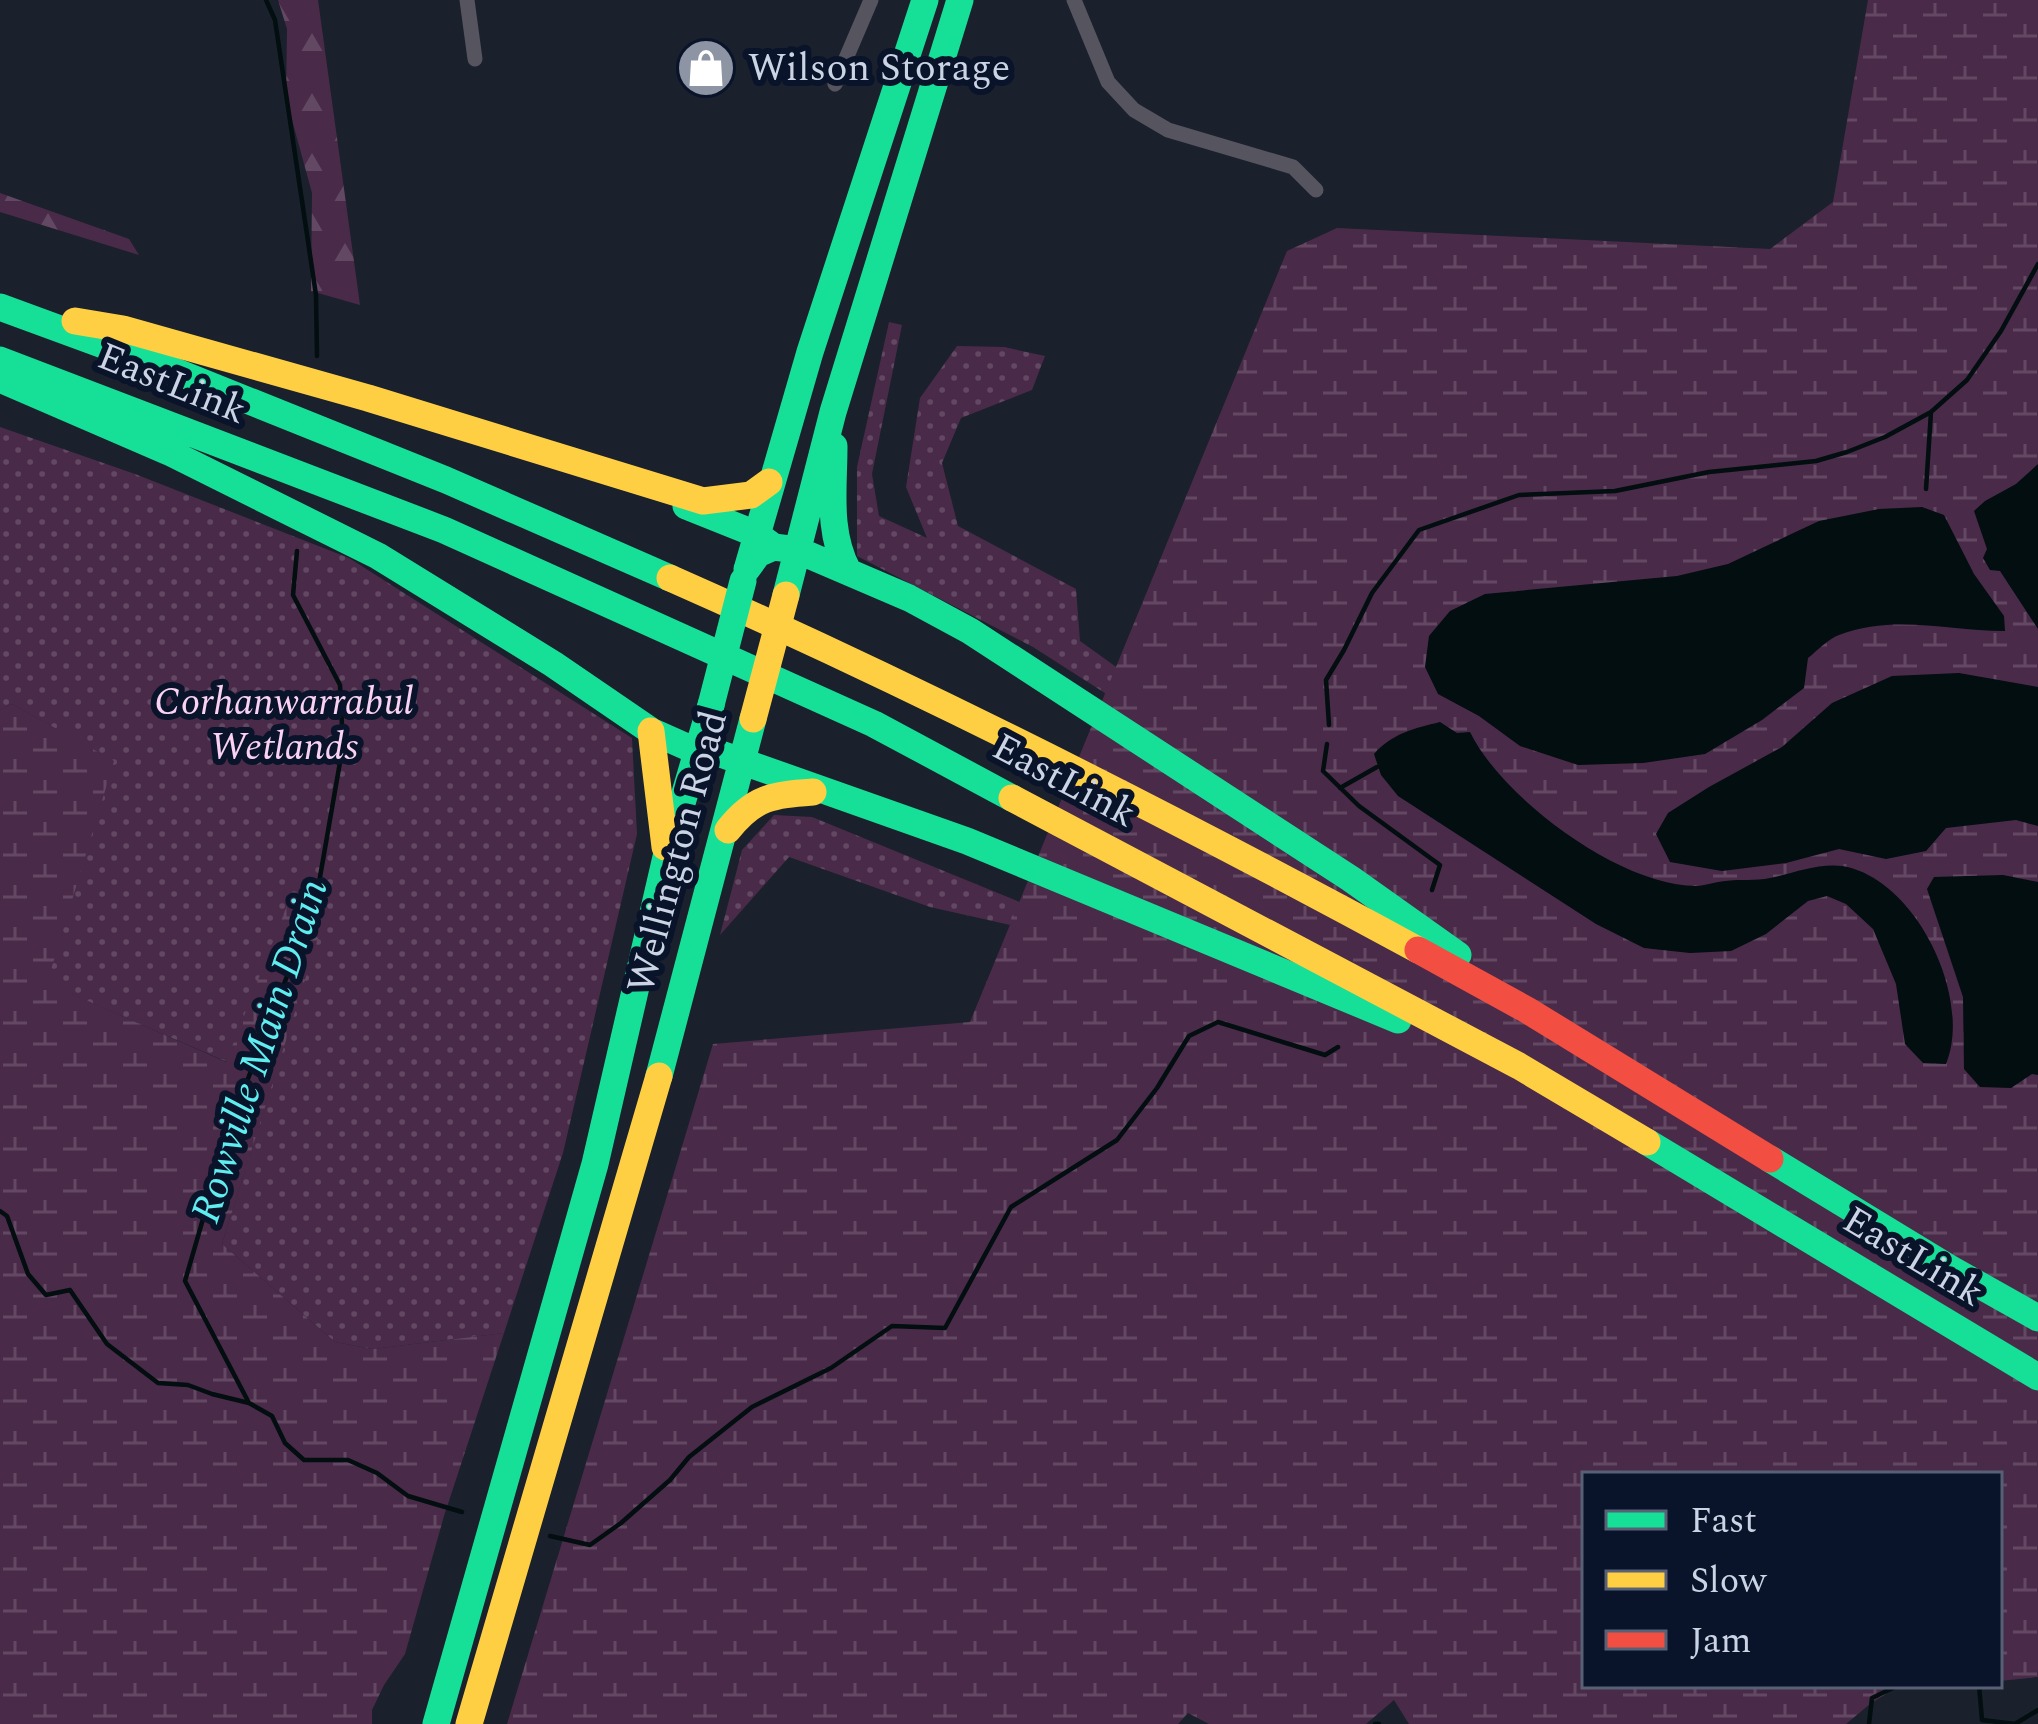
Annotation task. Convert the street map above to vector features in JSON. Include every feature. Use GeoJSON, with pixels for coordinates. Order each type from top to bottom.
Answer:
{"type":"FeatureCollection","features":[{"type":"Feature","properties":{"kind":"highway"},"geometry":{"type":"LineString","coordinates":[[776,544],[769,482],[925,0]]}},
{"type":"Feature","properties":{"kind":"highway"},"geometry":{"type":"LineString","coordinates":[[776,544],[833,412],[960,0]]}},
{"type":"Feature","properties":{"kind":"highway"},"geometry":{"type":"LineString","coordinates":[[6,309],[123,328],[703,501],[751,495],[769,482]]}},
{"type":"Feature","properties":{"kind":"highway","name":"EastLink"},"geometry":{"type":"LineString","coordinates":[[6,309],[446,480],[762,620],[1154,811],[1527,1010],[2038,1318]]}},
{"type":"Feature","properties":{"kind":"highway","name":"EastLink"},"geometry":{"type":"LineString","coordinates":[[0,360],[444,530],[874,724],[1520,1066],[2038,1377]]}},
{"type":"Feature","properties":{"kind":"highway"},"geometry":{"type":"LineString","coordinates":[[0,379],[169,452],[378,556],[651,730],[732,744],[829,790],[967,841],[1520,1066]]}},
{"type":"Feature","properties":{"kind":"highway"},"geometry":{"type":"LineString","coordinates":[[833,412],[835,540],[848,572]]}},
{"type":"Feature","properties":{"kind":"highway"},"geometry":{"type":"LineString","coordinates":[[662,491],[690,508],[909,598],[970,631],[1351,879],[1527,1010]]}},
{"type":"Feature","properties":{"kind":"highway","name":"Wellington Road"},"geometry":{"type":"LineString","coordinates":[[436,1724],[611,1101],[666,857],[732,744],[787,590],[776,544],[758,554],[745,575],[709,713],[708,738],[732,744]]}},
{"type":"Feature","properties":{"kind":"highway"},"geometry":{"type":"LineString","coordinates":[[651,730],[666,857]]}},
{"type":"Feature","properties":{"kind":"highway","name":"Wellington Road"},"geometry":{"type":"LineString","coordinates":[[469,1724],[653,1096],[722,838],[732,744]]}},
{"type":"Feature","properties":{"kind":"highway"},"geometry":{"type":"LineString","coordinates":[[722,838],[744,808],[758,799],[829,790]]}},
{"type":"Feature","properties":{"kind":"highway"},"geometry":{"type":"LineString","coordinates":[[548,1336],[580,1345]]}},
{"type":"Feature","properties":{"kind":"street"},"geometry":{"type":"LineString","coordinates":[[467,0],[475,58]]}},
{"type":"Feature","properties":{"kind":"street"},"geometry":{"type":"LineString","coordinates":[[835,84],[871,0]]}},
{"type":"Feature","properties":{"kind":"street"},"geometry":{"type":"LineString","coordinates":[[1074,0],[1108,82],[1134,110],[1168,130],[1293,167],[1316,190]]}},
{"type":"Feature","properties":{"kind":"green space"},"geometry":{"type":"Polygon","coordinates":[[[278,0],[318,0],[360,305],[311,291],[312,193],[286,98],[287,29],[278,0]]]}},
{"type":"Feature","properties":{"kind":"green space"},"geometry":{"type":"Polygon","coordinates":[[[1868,0],[2038,0],[2038,1677],[2002,1681],[2002,1472],[1582,1472],[1582,1688],[1895,1688],[1846,1724],[1409,1724],[1394,1700],[1366,1724],[1209,1724],[1188,1713],[1178,1724],[507,1724],[713,1044],[970,1022],[1287,251],[1337,228],[1770,249],[1833,202],[1868,0]]]}},
{"type":"Feature","properties":{"kind":"green space"},"geometry":{"type":"Polygon","coordinates":[[[0,193],[129,239],[139,255],[0,212],[0,193]]]}},
{"type":"Feature","properties":{"kind":"green space"},"geometry":{"type":"Polygon","coordinates":[[[889,322],[902,325],[872,474],[879,516],[927,538],[906,487],[920,398],[957,346],[1004,347],[1045,356],[1032,390],[961,418],[942,463],[958,526],[1076,589],[1080,641],[1296,796],[1283,807],[1033,647],[857,556],[857,467],[889,322]]]}},
{"type":"Feature","properties":{"kind":"green space","name":"Corhanwarrabul Wetlands"},"geometry":{"type":"Polygon","coordinates":[[[0,427],[349,558],[632,738],[637,834],[563,1153],[504,1333],[373,1349],[335,1342],[222,1244],[325,913],[290,899],[227,1062],[46,983],[113,761],[12,704],[0,710],[0,427]]]}},
{"type":"Feature","properties":{"kind":"green space"},"geometry":{"type":"Polygon","coordinates":[[[12,704],[114,761],[47,983],[226,1062],[290,898],[326,913],[222,1244],[335,1342],[373,1349],[504,1333],[405,1654],[372,1710],[372,1724],[0,1724],[0,710],[12,704]]]}},
{"type":"Feature","properties":{"kind":"green space"},"geometry":{"type":"Polygon","coordinates":[[[774,815],[812,817],[1054,916],[1059,936],[930,907],[789,857],[720,935],[742,850],[774,815]]]}},
{"type":"Feature","properties":{"kind":"shaded area"},"geometry":{"type":"Polygon","coordinates":[[[2038,464],[2038,629],[2000,571],[1990,570],[1983,558],[1987,549],[1974,511],[2038,464]]]}},
{"type":"Feature","properties":{"kind":"shaded area"},"geometry":{"type":"Polygon","coordinates":[[[1922,507],[1944,515],[1974,574],[2004,616],[2005,631],[1900,625],[1839,635],[1808,658],[1804,688],[1705,754],[1643,763],[1578,765],[1520,746],[1438,694],[1425,667],[1429,636],[1450,611],[1485,594],[1677,576],[1728,564],[1819,521],[1879,509],[1922,507]]]}},
{"type":"Feature","properties":{"kind":"shaded area"},"geometry":{"type":"Polygon","coordinates":[[[1959,673],[2038,687],[2038,826],[2016,820],[1946,828],[1926,851],[1886,859],[1839,849],[1786,863],[1722,871],[1670,862],[1656,834],[1668,813],[1782,747],[1832,703],[1892,676],[1959,673]]]}},
{"type":"Feature","properties":{"kind":"shaded area"},"geometry":{"type":"Polygon","coordinates":[[[1440,722],[1457,733],[1470,732],[1508,784],[1567,834],[1634,872],[1698,886],[1824,866],[1869,875],[1915,917],[1932,945],[1952,1007],[1946,1064],[1923,1063],[1905,1044],[1896,984],[1873,929],[1846,904],[1827,896],[1808,901],[1766,934],[1731,951],[1644,948],[1596,924],[1398,796],[1381,775],[1374,754],[1396,737],[1440,722]]]}},
{"type":"Feature","properties":{"kind":"shaded area"},"geometry":{"type":"Polygon","coordinates":[[[2003,875],[2038,882],[2038,1075],[2011,1088],[1980,1087],[1964,1069],[1963,997],[1927,889],[1934,877],[2003,875]]]}},
{"type":"Feature","properties":{"kind":"waterway"},"geometry":{"type":"LineString","coordinates":[[266,0],[275,20],[316,295],[317,356]]}},
{"type":"Feature","properties":{"kind":"waterway"},"geometry":{"type":"LineString","coordinates":[[1329,725],[1326,680],[1372,593],[1419,530],[1519,495],[1615,491],[1709,472],[1816,461],[1885,437],[1931,412],[1967,380],[2038,264]]}},
{"type":"Feature","properties":{"kind":"waterway"},"geometry":{"type":"LineString","coordinates":[[1926,489],[1931,412]]}},
{"type":"Feature","properties":{"kind":"waterway","name":"Rowville Main Drain"},"geometry":{"type":"LineString","coordinates":[[249,1403],[185,1281],[230,1126],[316,900],[343,745],[340,685],[293,595],[297,551]]}},
{"type":"Feature","properties":{"kind":"waterway"},"geometry":{"type":"LineString","coordinates":[[1327,744],[1323,771],[1359,806],[1440,865],[1432,890]]}},
{"type":"Feature","properties":{"kind":"waterway"},"geometry":{"type":"LineString","coordinates":[[1340,788],[1377,767]]}},
{"type":"Feature","properties":{"kind":"waterway"},"geometry":{"type":"LineString","coordinates":[[550,1536],[590,1545],[752,1407],[831,1368],[892,1326],[945,1328],[1011,1207],[1117,1140],[1189,1036],[1218,1022],[1325,1055],[1338,1047]]}},
{"type":"Feature","properties":{"kind":"waterway"},"geometry":{"type":"LineString","coordinates":[[0,1211],[7,1216],[28,1274],[46,1295],[70,1290],[107,1344],[158,1383],[188,1385],[249,1403],[272,1416],[285,1443],[304,1460],[348,1460],[377,1473],[408,1496],[462,1512]]}},
{"type":"Feature","properties":{"kind":"waterway"},"geometry":{"type":"LineString","coordinates":[[1869,1724],[1872,1698],[1893,1688]]}},
{"type":"Feature","properties":{"kind":"waterway"},"geometry":{"type":"LineString","coordinates":[[1979,1688],[1982,1720],[2015,1724],[2038,1710]]}},
{"type":"Feature","properties":{"kind":"traffic: fast"},"geometry":{"type":"LineString","coordinates":[[748,566],[810,352],[925,0]]}},
{"type":"Feature","properties":{"kind":"traffic: fast"},"geometry":{"type":"LineString","coordinates":[[786,595],[833,412],[960,0]]}},
{"type":"Feature","properties":{"kind":"traffic: fast"},"geometry":{"type":"LineString","coordinates":[[0,307],[446,480],[670,578]]}},
{"type":"Feature","properties":{"kind":"traffic: fast"},"geometry":{"type":"LineString","coordinates":[[0,360],[444,530],[874,724],[1012,798]]}},
{"type":"Feature","properties":{"kind":"traffic: fast"},"geometry":{"type":"LineString","coordinates":[[0,379],[169,452],[378,556],[651,731],[696,751],[718,753],[967,841],[1398,1020]]}},
{"type":"Feature","properties":{"kind":"traffic: fast"},"geometry":{"type":"LineString","coordinates":[[834,446],[834,525],[848,571]]}},
{"type":"Feature","properties":{"kind":"traffic: fast"},"geometry":{"type":"LineString","coordinates":[[686,506],[756,534],[771,545]]}},
{"type":"Feature","properties":{"kind":"traffic: fast"},"geometry":{"type":"LineString","coordinates":[[747,569],[758,554],[774,547],[797,550],[909,598],[970,631],[1351,879],[1458,955]]}},
{"type":"Feature","properties":{"kind":"traffic: fast"},"geometry":{"type":"LineString","coordinates":[[711,705],[743,581]]}},
{"type":"Feature","properties":{"kind":"traffic: fast"},"geometry":{"type":"LineString","coordinates":[[436,1724],[595,1164],[666,857],[711,705]]}},
{"type":"Feature","properties":{"kind":"traffic: fast"},"geometry":{"type":"LineString","coordinates":[[659,1076],[753,719]]}},
{"type":"Feature","properties":{"kind":"traffic: fast"},"geometry":{"type":"LineString","coordinates":[[1647,1142],[2038,1377]]}},
{"type":"Feature","properties":{"kind":"traffic: fast"},"geometry":{"type":"LineString","coordinates":[[1770,1159],[2038,1318]]}},
{"type":"Feature","properties":{"kind":"traffic: slow"},"geometry":{"type":"LineString","coordinates":[[75,321],[123,329],[368,398],[703,501],[751,495],[769,482]]}},
{"type":"Feature","properties":{"kind":"traffic: slow"},"geometry":{"type":"LineString","coordinates":[[670,578],[1047,756],[1418,950]]}},
{"type":"Feature","properties":{"kind":"traffic: slow"},"geometry":{"type":"LineString","coordinates":[[753,719],[786,595]]}},
{"type":"Feature","properties":{"kind":"traffic: slow"},"geometry":{"type":"LineString","coordinates":[[651,731],[665,847]]}},
{"type":"Feature","properties":{"kind":"traffic: slow"},"geometry":{"type":"LineString","coordinates":[[728,830],[765,800],[813,792]]}},
{"type":"Feature","properties":{"kind":"traffic: slow"},"geometry":{"type":"LineString","coordinates":[[1012,798],[1519,1066],[1647,1142]]}},
{"type":"Feature","properties":{"kind":"traffic: slow"},"geometry":{"type":"LineString","coordinates":[[469,1724],[659,1076]]}},
{"type":"Feature","properties":{"kind":"traffic: jam"},"geometry":{"type":"LineString","coordinates":[[1418,950],[1527,1010],[1770,1159]]}},
{"type":"Feature","properties":{"kind":"place","name":"Wilson Storage"},"geometry":{"type":"Point","coordinates":[706,68]}}]}
